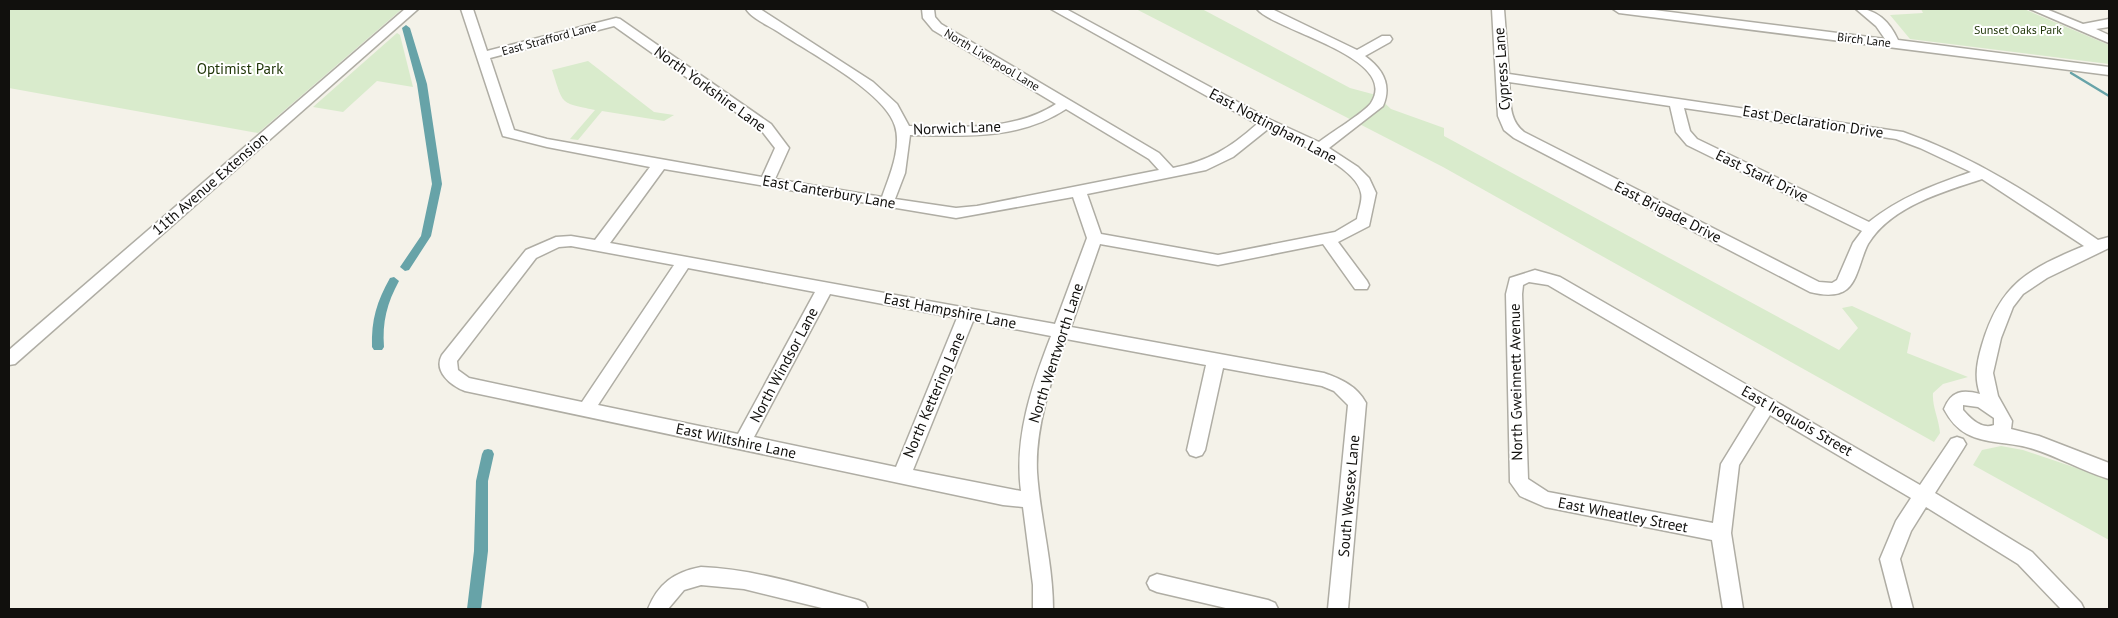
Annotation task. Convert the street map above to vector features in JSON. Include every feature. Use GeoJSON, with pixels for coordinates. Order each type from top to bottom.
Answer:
{"type":"FeatureCollection","features":[{"type":"Feature","properties":{"kind":"street","name":"11th Avenue Extension"},"geometry":{"type":"LineString","coordinates":[[9,359],[412,9]]}},
{"type":"Feature","properties":{"kind":"street","name":"East Canterbury Lane"},"geometry":{"type":"LineString","coordinates":[[467,9],[508,132],[546,143],[660,164],[956,213],[1172,174],[1219,160],[1246,142],[1266,122]]}},
{"type":"Feature","properties":{"kind":"street"},"geometry":{"type":"LineString","coordinates":[[616,22],[623,9]]}},
{"type":"Feature","properties":{"kind":"street"},"geometry":{"type":"LineString","coordinates":[[752,9],[828,57],[884,98],[892,107],[903,130],[904,140],[902,155],[887,202]]}},
{"type":"Feature","properties":{"kind":"street","name":"North Liverpool Lane"},"geometry":{"type":"LineString","coordinates":[[928,9],[929,18],[937,27],[1154,156],[1172,174]]}},
{"type":"Feature","properties":{"kind":"street","name":"East Nottingham Lane"},"geometry":{"type":"LineString","coordinates":[[1057,9],[1266,122],[1320,148],[1362,178],[1369,193],[1364,222],[1339,236],[1218,260],[1096,238]]}},
{"type":"Feature","properties":{"kind":"street"},"geometry":{"type":"LineString","coordinates":[[1263,9],[1357,55],[1378,75],[1381,85],[1381,97],[1376,106],[1320,148]]}},
{"type":"Feature","properties":{"kind":"street","name":"Cypress Lane"},"geometry":{"type":"LineString","coordinates":[[1498,9],[1505,116],[1509,127]]}},
{"type":"Feature","properties":{"kind":"street","name":"Birch Lane"},"geometry":{"type":"LineString","coordinates":[[1619,9],[2109,71]]}},
{"type":"Feature","properties":{"kind":"street"},"geometry":{"type":"LineString","coordinates":[[1862,9],[1880,22],[1890,34],[1893,44]]}},
{"type":"Feature","properties":{"kind":"street"},"geometry":{"type":"LineString","coordinates":[[2036,9],[2109,39]]}},
{"type":"Feature","properties":{"kind":"street","name":"East Strafford Lane"},"geometry":{"type":"LineString","coordinates":[[483,56],[616,22]]}},
{"type":"Feature","properties":{"kind":"street","name":"North Yorkshire Lane"},"geometry":{"type":"LineString","coordinates":[[616,22],[766,127],[782,148],[767,181]]}},
{"type":"Feature","properties":{"kind":"street"},"geometry":{"type":"LineString","coordinates":[[2082,28],[2109,23]]}},
{"type":"Feature","properties":{"kind":"street"},"geometry":{"type":"LineString","coordinates":[[1357,55],[1386,39]]}},
{"type":"Feature","properties":{"kind":"street","name":"East Declaration Drive"},"geometry":{"type":"LineString","coordinates":[[1502,77],[1898,136],[1940,150],[1984,173],[2103,245]]}},
{"type":"Feature","properties":{"kind":"street","name":"East Stark Drive"},"geometry":{"type":"LineString","coordinates":[[1676,102],[1682,132],[1692,142],[1872,229]]}},
{"type":"Feature","properties":{"kind":"street","name":"Norwich Lane"},"geometry":{"type":"LineString","coordinates":[[903,130],[954,132],[1010,126],[1041,118],[1065,104]]}},
{"type":"Feature","properties":{"kind":"street","name":"East Brigade Drive"},"geometry":{"type":"LineString","coordinates":[[1509,127],[1526,139],[1809,286],[1830,290],[1843,284],[1851,262],[1872,229]]}},
{"type":"Feature","properties":{"kind":"street"},"geometry":{"type":"LineString","coordinates":[[599,246],[660,164]]}},
{"type":"Feature","properties":{"kind":"street"},"geometry":{"type":"LineString","coordinates":[[1872,229],[1904,204],[1984,173]]}},
{"type":"Feature","properties":{"kind":"street"},"geometry":{"type":"LineString","coordinates":[[1079,192],[1096,238]]}},
{"type":"Feature","properties":{"kind":"street","name":"North Wentworth Lane"},"geometry":{"type":"LineString","coordinates":[[1043,609],[1043,585],[1028,472],[1030,432],[1036,404],[1060,332],[1096,238]]}},
{"type":"Feature","properties":{"kind":"street"},"geometry":{"type":"LineString","coordinates":[[1327,238],[1361,286]]}},
{"type":"Feature","properties":{"kind":"street","name":"East Hampshire Lane"},"geometry":{"type":"LineString","coordinates":[[448,369],[448,360],[531,254],[556,242],[570,241],[1324,380],[1343,388]]}},
{"type":"Feature","properties":{"kind":"street"},"geometry":{"type":"LineString","coordinates":[[1994,423],[1985,379],[1998,320],[2010,297],[2028,282],[2103,245]]}},
{"type":"Feature","properties":{"kind":"street"},"geometry":{"type":"LineString","coordinates":[[586,409],[685,262]]}},
{"type":"Feature","properties":{"kind":"street","name":"East Iroquois Street"},"geometry":{"type":"LineString","coordinates":[[1527,275],[1540,276],[1554,281],[1924,496],[2025,558],[2056,587],[2074,609]]}},
{"type":"Feature","properties":{"kind":"street","name":"North Gweinnett Avenue"},"geometry":{"type":"LineString","coordinates":[[1527,275],[1516,282],[1514,294],[1519,482],[1527,490]]}},
{"type":"Feature","properties":{"kind":"street","name":"North Windsor Lane"},"geometry":{"type":"LineString","coordinates":[[742,443],[825,288]]}},
{"type":"Feature","properties":{"kind":"street","name":"North Kettering Lane"},"geometry":{"type":"LineString","coordinates":[[901,476],[967,315]]}},
{"type":"Feature","properties":{"kind":"street"},"geometry":{"type":"LineString","coordinates":[[1196,450],[1216,360]]}},
{"type":"Feature","properties":{"kind":"street","name":"East Wiltshire Lane"},"geometry":{"type":"LineString","coordinates":[[448,369],[454,378],[465,384],[1003,498],[1032,500]]}},
{"type":"Feature","properties":{"kind":"street"},"geometry":{"type":"LineString","coordinates":[[1957,444],[1958,406],[1985,379]]}},
{"type":"Feature","properties":{"kind":"street","name":"South Wessex Lane"},"geometry":{"type":"LineString","coordinates":[[1338,609],[1357,403],[1343,388]]}},
{"type":"Feature","properties":{"kind":"street"},"geometry":{"type":"LineString","coordinates":[[1958,406],[1982,401],[1994,423]]}},
{"type":"Feature","properties":{"kind":"street"},"geometry":{"type":"LineString","coordinates":[[1733,609],[1721,534],[1730,464],[1767,404]]}},
{"type":"Feature","properties":{"kind":"street"},"geometry":{"type":"LineString","coordinates":[[1958,406],[1966,425],[1994,423],[2033,441],[2109,471]]}},
{"type":"Feature","properties":{"kind":"street"},"geometry":{"type":"LineString","coordinates":[[1903,609],[1890,560],[1903,528],[1957,444],[1994,423]]}},
{"type":"Feature","properties":{"kind":"street","name":"East Wheatley Street"},"geometry":{"type":"LineString","coordinates":[[1527,490],[1545,500],[1721,534]]}},
{"type":"Feature","properties":{"kind":"street"},"geometry":{"type":"LineString","coordinates":[[658,609],[672,588],[686,579],[707,575],[740,580],[817,604],[858,609]]}},
{"type":"Feature","properties":{"kind":"street"},"geometry":{"type":"LineString","coordinates":[[1157,583],[1268,609]]}},
{"type":"Feature","properties":{"kind":"green space","name":"Optimist Park"},"geometry":{"type":"Polygon","coordinates":[[[9,9],[402,9],[258,133],[9,88],[9,9]]]}},
{"type":"Feature","properties":{"kind":"green space"},"geometry":{"type":"Polygon","coordinates":[[[1136,9],[1202,9],[1350,88],[1376,95],[1391,109],[1444,128],[1444,136],[1839,350],[1858,328],[1842,308],[1852,306],[1911,333],[1907,353],[1968,377],[1943,384],[1933,393],[1940,433],[1934,442],[1443,167],[1136,9]]]}},
{"type":"Feature","properties":{"kind":"green space","name":"Sunset Oaks Park"},"geometry":{"type":"Polygon","coordinates":[[[1921,9],[2024,9],[2109,45],[2109,64],[1910,39],[1890,15],[1923,13],[1921,9]]]}},
{"type":"Feature","properties":{"kind":"green space"},"geometry":{"type":"Polygon","coordinates":[[[397,33],[400,35],[413,87],[377,81],[343,112],[313,107],[397,33]]]}},
{"type":"Feature","properties":{"kind":"green space"},"geometry":{"type":"Polygon","coordinates":[[[588,61],[654,112],[674,115],[664,121],[602,111],[578,140],[570,139],[595,110],[564,100],[552,70],[588,61]]]}},
{"type":"Feature","properties":{"kind":"green space"},"geometry":{"type":"Polygon","coordinates":[[[2001,446],[2023,450],[2109,479],[2109,540],[1973,465],[1982,450],[2001,446]]]}},
{"type":"Feature","properties":{"kind":"waterway"},"geometry":{"type":"LineString","coordinates":[[405,267],[426,236],[437,184],[422,84],[406,28]]}},
{"type":"Feature","properties":{"kind":"waterway"},"geometry":{"type":"LineString","coordinates":[[2071,73],[2109,96]]}},
{"type":"Feature","properties":{"kind":"waterway"},"geometry":{"type":"LineString","coordinates":[[378,347],[378,320],[382,305],[394,281]]}},
{"type":"Feature","properties":{"kind":"waterway"},"geometry":{"type":"LineString","coordinates":[[474,609],[481,551],[482,481],[488,454]]}}]}
